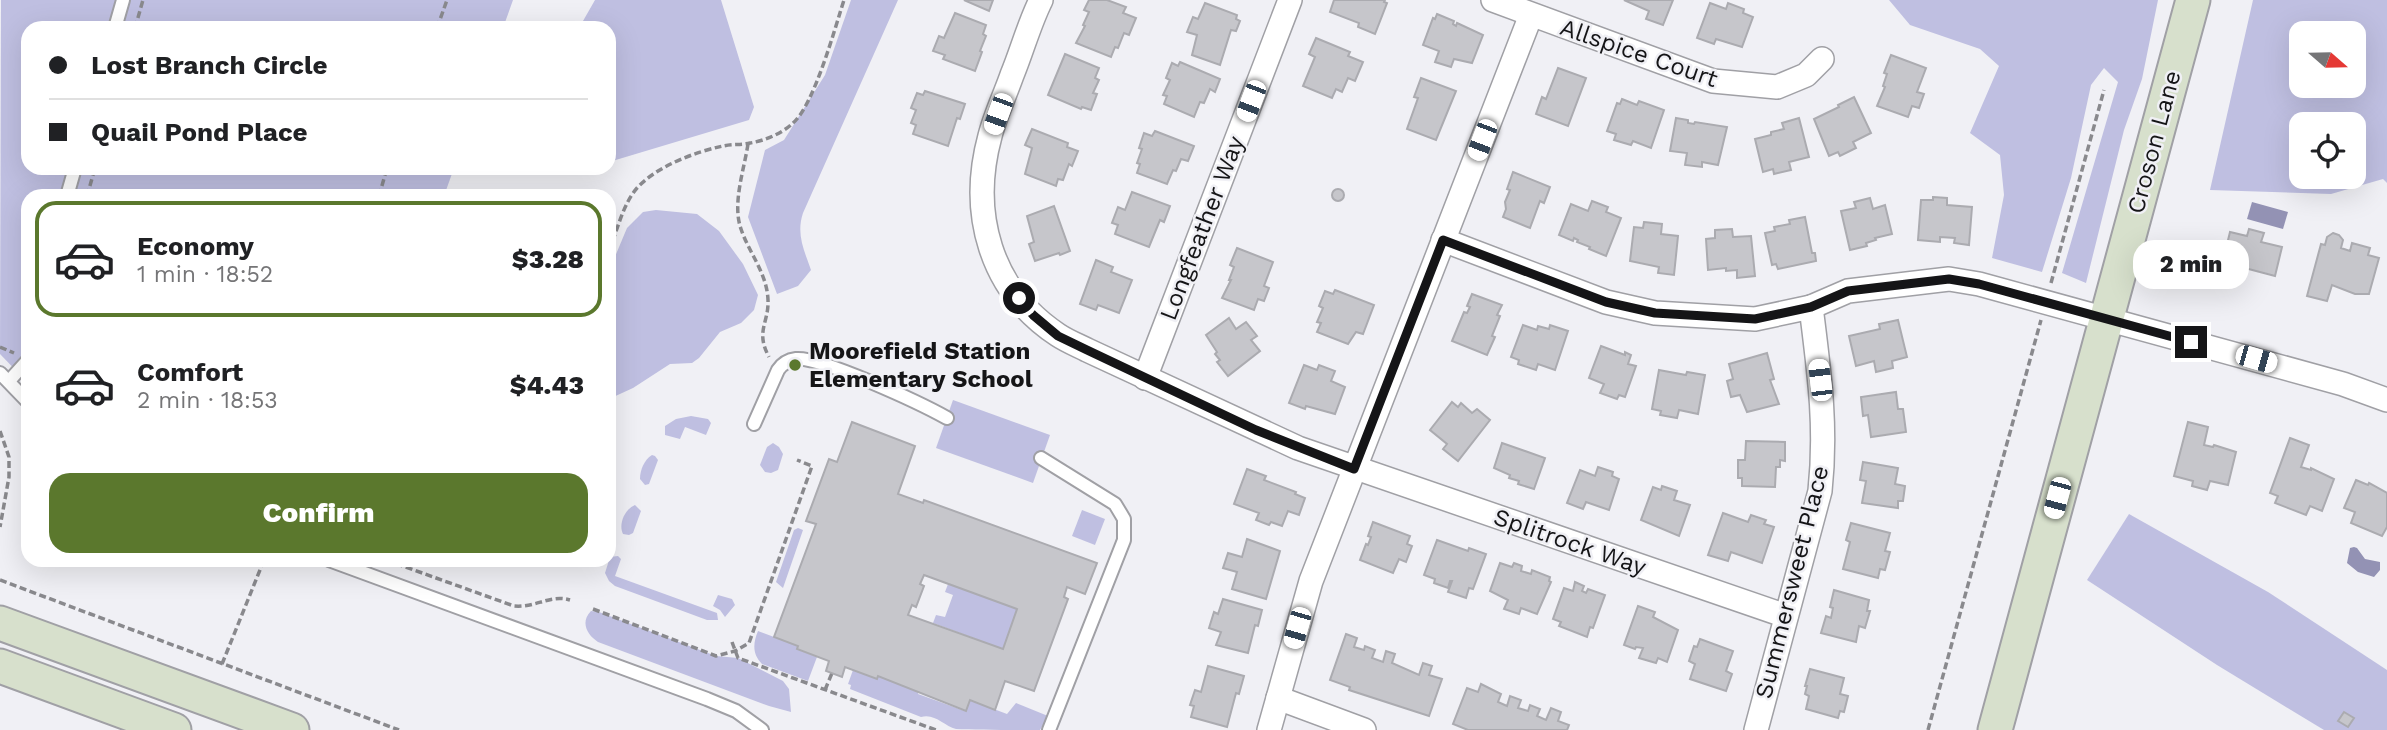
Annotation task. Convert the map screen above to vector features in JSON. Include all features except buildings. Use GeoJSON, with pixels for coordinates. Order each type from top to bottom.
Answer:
{"type":"FeatureCollection","features":[{"type":"Feature","properties":{"kind":"main road","name":"Croson Lane"},"geometry":{"type":"LineString","coordinates":[[1995,730],[2193,0]]}},
{"type":"Feature","properties":{"kind":"main road"},"geometry":{"type":"LineString","coordinates":[[0,623],[292,730]]}},
{"type":"Feature","properties":{"kind":"main road"},"geometry":{"type":"LineString","coordinates":[[0,666],[174,730]]}},
{"type":"Feature","properties":{"kind":"street","name":"Splitrock Way"},"geometry":{"type":"LineString","coordinates":[[1041,0],[990,136],[981,198],[985,232],[1004,281],[1033,315],[1058,336],[1298,448],[1786,616]]}},
{"type":"Feature","properties":{"kind":"street","name":"Longfeather Way"},"geometry":{"type":"LineString","coordinates":[[1144,378],[1290,0]]}},
{"type":"Feature","properties":{"kind":"street","name":"Allspice Court"},"geometry":{"type":"LineString","coordinates":[[1493,0],[1713,81],[1777,87],[1806,75],[1822,58]]}},
{"type":"Feature","properties":{"kind":"street"},"geometry":{"type":"LineString","coordinates":[[1269,730],[1311,581],[1531,15]]}},
{"type":"Feature","properties":{"kind":"street"},"geometry":{"type":"LineString","coordinates":[[1443,240],[1606,302],[1655,313],[1755,319],[1811,307],[1848,291],[1949,279],[1979,284],[2343,384],[2387,400]]}},
{"type":"Feature","properties":{"kind":"street","name":"Summersweet Place"},"geometry":{"type":"LineString","coordinates":[[1756,730],[1819,491],[1824,452],[1823,405],[1811,307]]}},
{"type":"Feature","properties":{"kind":"street"},"geometry":{"type":"LineString","coordinates":[[1278,698],[1364,730]]}},
{"type":"Feature","properties":{"kind":"lane"},"geometry":{"type":"LineString","coordinates":[[117,21],[123,0]]}},
{"type":"Feature","properties":{"kind":"lane"},"geometry":{"type":"LineString","coordinates":[[754,424],[778,370],[782,364],[793,359],[804,359],[890,391],[947,418]]}},
{"type":"Feature","properties":{"kind":"lane"},"geometry":{"type":"LineString","coordinates":[[21,365],[4,377],[21,394]]}},
{"type":"Feature","properties":{"kind":"lane"},"geometry":{"type":"LineString","coordinates":[[1041,458],[1115,504],[1124,519],[1124,540],[1049,730]]}},
{"type":"Feature","properties":{"kind":"lane"},"geometry":{"type":"LineString","coordinates":[[348,567],[707,699],[736,711],[762,730]]}},
{"type":"Feature","properties":{"kind":"path"},"geometry":{"type":"LineString","coordinates":[[137,21],[143,0]]}},
{"type":"Feature","properties":{"kind":"path"},"geometry":{"type":"LineString","coordinates":[[440,21],[447,0]]}},
{"type":"Feature","properties":{"kind":"path"},"geometry":{"type":"LineString","coordinates":[[616,232],[627,203],[638,187],[656,173],[683,159],[724,146],[748,144],[782,131],[795,122],[811,94],[844,0]]}},
{"type":"Feature","properties":{"kind":"path"},"geometry":{"type":"LineString","coordinates":[[1928,730],[2104,90]]}},
{"type":"Feature","properties":{"kind":"path"},"geometry":{"type":"LineString","coordinates":[[748,144],[739,202],[740,227],[764,277],[768,301],[762,339],[778,370]]}},
{"type":"Feature","properties":{"kind":"path"},"geometry":{"type":"LineString","coordinates":[[0,347],[14,353]]}},
{"type":"Feature","properties":{"kind":"path"},"geometry":{"type":"LineString","coordinates":[[0,431],[9,457],[9,477],[0,527]]}},
{"type":"Feature","properties":{"kind":"path"},"geometry":{"type":"LineString","coordinates":[[593,609],[716,656],[735,651],[749,643],[812,466],[797,460]]}},
{"type":"Feature","properties":{"kind":"path"},"geometry":{"type":"LineString","coordinates":[[222,664],[261,567]]}},
{"type":"Feature","properties":{"kind":"path"},"geometry":{"type":"LineString","coordinates":[[405,567],[514,606],[528,607],[554,598],[570,600]]}},
{"type":"Feature","properties":{"kind":"path"},"geometry":{"type":"LineString","coordinates":[[0,580],[399,730]]}},
{"type":"Feature","properties":{"kind":"path"},"geometry":{"type":"LineString","coordinates":[[732,642],[738,658],[936,730]]}},
{"type":"Feature","properties":{"kind":"path"},"geometry":{"type":"LineString","coordinates":[[825,690],[832,673]]}},
{"type":"Feature","properties":{"kind":"shaded area"},"geometry":{"type":"Polygon","coordinates":[[[1,0],[513,0],[506,21],[21,21],[21,175],[452,175],[446,189],[21,189],[21,376],[0,354],[1,0]]]}},
{"type":"Feature","properties":{"kind":"shaded area"},"geometry":{"type":"Polygon","coordinates":[[[595,0],[721,0],[754,107],[749,120],[616,160],[616,21],[583,21],[595,0]]]}},
{"type":"Feature","properties":{"kind":"shaded area"},"geometry":{"type":"Polygon","coordinates":[[[851,0],[898,0],[803,213],[801,235],[811,270],[798,286],[777,294],[748,217],[765,150],[784,140],[825,75],[851,0]]]}},
{"type":"Feature","properties":{"kind":"shaded area"},"geometry":{"type":"Polygon","coordinates":[[[1889,0],[2158,0],[2142,79],[2124,130],[2086,283],[2062,273],[2118,82],[2104,68],[2091,85],[2071,178],[2042,272],[1992,258],[2004,195],[2000,155],[1970,133],[1999,66],[1980,49],[1910,25],[1889,0]]]}},
{"type":"Feature","properties":{"kind":"shaded area"},"geometry":{"type":"Polygon","coordinates":[[[2253,0],[2387,0],[2387,183],[2383,179],[2366,184],[2366,112],[2289,112],[2289,189],[2348,189],[2331,194],[2210,190],[2253,0]]]}},
{"type":"Feature","properties":{"kind":"shaded area"},"geometry":{"type":"Polygon","coordinates":[[[2252,202],[2288,212],[2283,229],[2247,219],[2252,202]]]}},
{"type":"Feature","properties":{"kind":"shaded area"},"geometry":{"type":"Polygon","coordinates":[[[656,210],[697,214],[719,231],[743,264],[758,295],[754,310],[741,323],[720,332],[692,363],[670,364],[616,396],[616,254],[627,228],[643,212],[656,210]]]}},
{"type":"Feature","properties":{"kind":"shaded area"},"geometry":{"type":"Polygon","coordinates":[[[953,400],[1050,435],[1033,483],[936,448],[953,400]]]}},
{"type":"Feature","properties":{"kind":"shaded area"},"geometry":{"type":"Polygon","coordinates":[[[691,416],[708,419],[711,423],[706,435],[685,427],[680,439],[665,435],[665,426],[676,419],[691,416]]]}},
{"type":"Feature","properties":{"kind":"shaded area"},"geometry":{"type":"Polygon","coordinates":[[[773,443],[783,454],[778,470],[765,472],[760,465],[767,447],[773,443]]]}},
{"type":"Feature","properties":{"kind":"shaded area"},"geometry":{"type":"Polygon","coordinates":[[[652,455],[658,460],[649,484],[645,485],[640,479],[641,472],[652,455]]]}},
{"type":"Feature","properties":{"kind":"shaded area"},"geometry":{"type":"Polygon","coordinates":[[[635,505],[641,511],[633,533],[623,534],[623,517],[635,505]]]}},
{"type":"Feature","properties":{"kind":"shaded area"},"geometry":{"type":"Polygon","coordinates":[[[1082,510],[1105,519],[1095,545],[1072,536],[1082,510]]]}},
{"type":"Feature","properties":{"kind":"shaded area"},"geometry":{"type":"Polygon","coordinates":[[[2129,514],[2268,592],[2387,670],[2387,730],[2324,730],[2217,665],[2087,580],[2129,514]]]}},
{"type":"Feature","properties":{"kind":"shaded area"},"geometry":{"type":"Polygon","coordinates":[[[794,530],[803,530],[783,588],[776,582],[794,530]]]}},
{"type":"Feature","properties":{"kind":"shaded area"},"geometry":{"type":"Polygon","coordinates":[[[2354,547],[2365,559],[2380,562],[2380,570],[2374,577],[2358,572],[2347,563],[2350,548],[2354,547]]]}},
{"type":"Feature","properties":{"kind":"shaded area"},"geometry":{"type":"Polygon","coordinates":[[[616,556],[621,559],[615,576],[717,613],[718,620],[707,620],[615,586],[605,573],[607,567],[616,567],[616,556]]]}},
{"type":"Feature","properties":{"kind":"shaded area"},"geometry":{"type":"Polygon","coordinates":[[[948,584],[1017,609],[1003,649],[933,623],[936,615],[945,617],[953,595],[945,592],[948,584]]]}},
{"type":"Feature","properties":{"kind":"shaded area"},"geometry":{"type":"Polygon","coordinates":[[[718,595],[732,599],[735,605],[725,617],[713,606],[718,595]]]}},
{"type":"Feature","properties":{"kind":"shaded area"},"geometry":{"type":"Polygon","coordinates":[[[591,611],[716,656],[738,658],[783,681],[789,689],[791,712],[598,642],[591,636],[585,624],[591,611]]]}},
{"type":"Feature","properties":{"kind":"shaded area"},"geometry":{"type":"Polygon","coordinates":[[[758,631],[798,646],[797,649],[817,657],[808,681],[762,664],[754,648],[758,631]]]}},
{"type":"Feature","properties":{"kind":"shaded area"},"geometry":{"type":"Polygon","coordinates":[[[853,670],[919,690],[918,694],[965,711],[970,700],[1007,714],[1016,703],[1048,716],[1040,730],[956,729],[935,718],[921,717],[850,689],[851,685],[848,684],[853,670]]]}},
{"type":"Feature","properties":{"kind":"place","name":"Moorefield Station Elementary School"},"geometry":{"type":"Point","coordinates":[795,365]}},
{"type":"Feature","properties":{"kind":"route"},"geometry":{"type":"LineString","coordinates":[[1019,298],[1033,315],[1058,336],[1256,430],[1354,469],[1443,240],[1606,302],[1655,313],[1755,319],[1811,307],[1848,291],[1949,279],[1979,284],[2191,342]]}}]}
